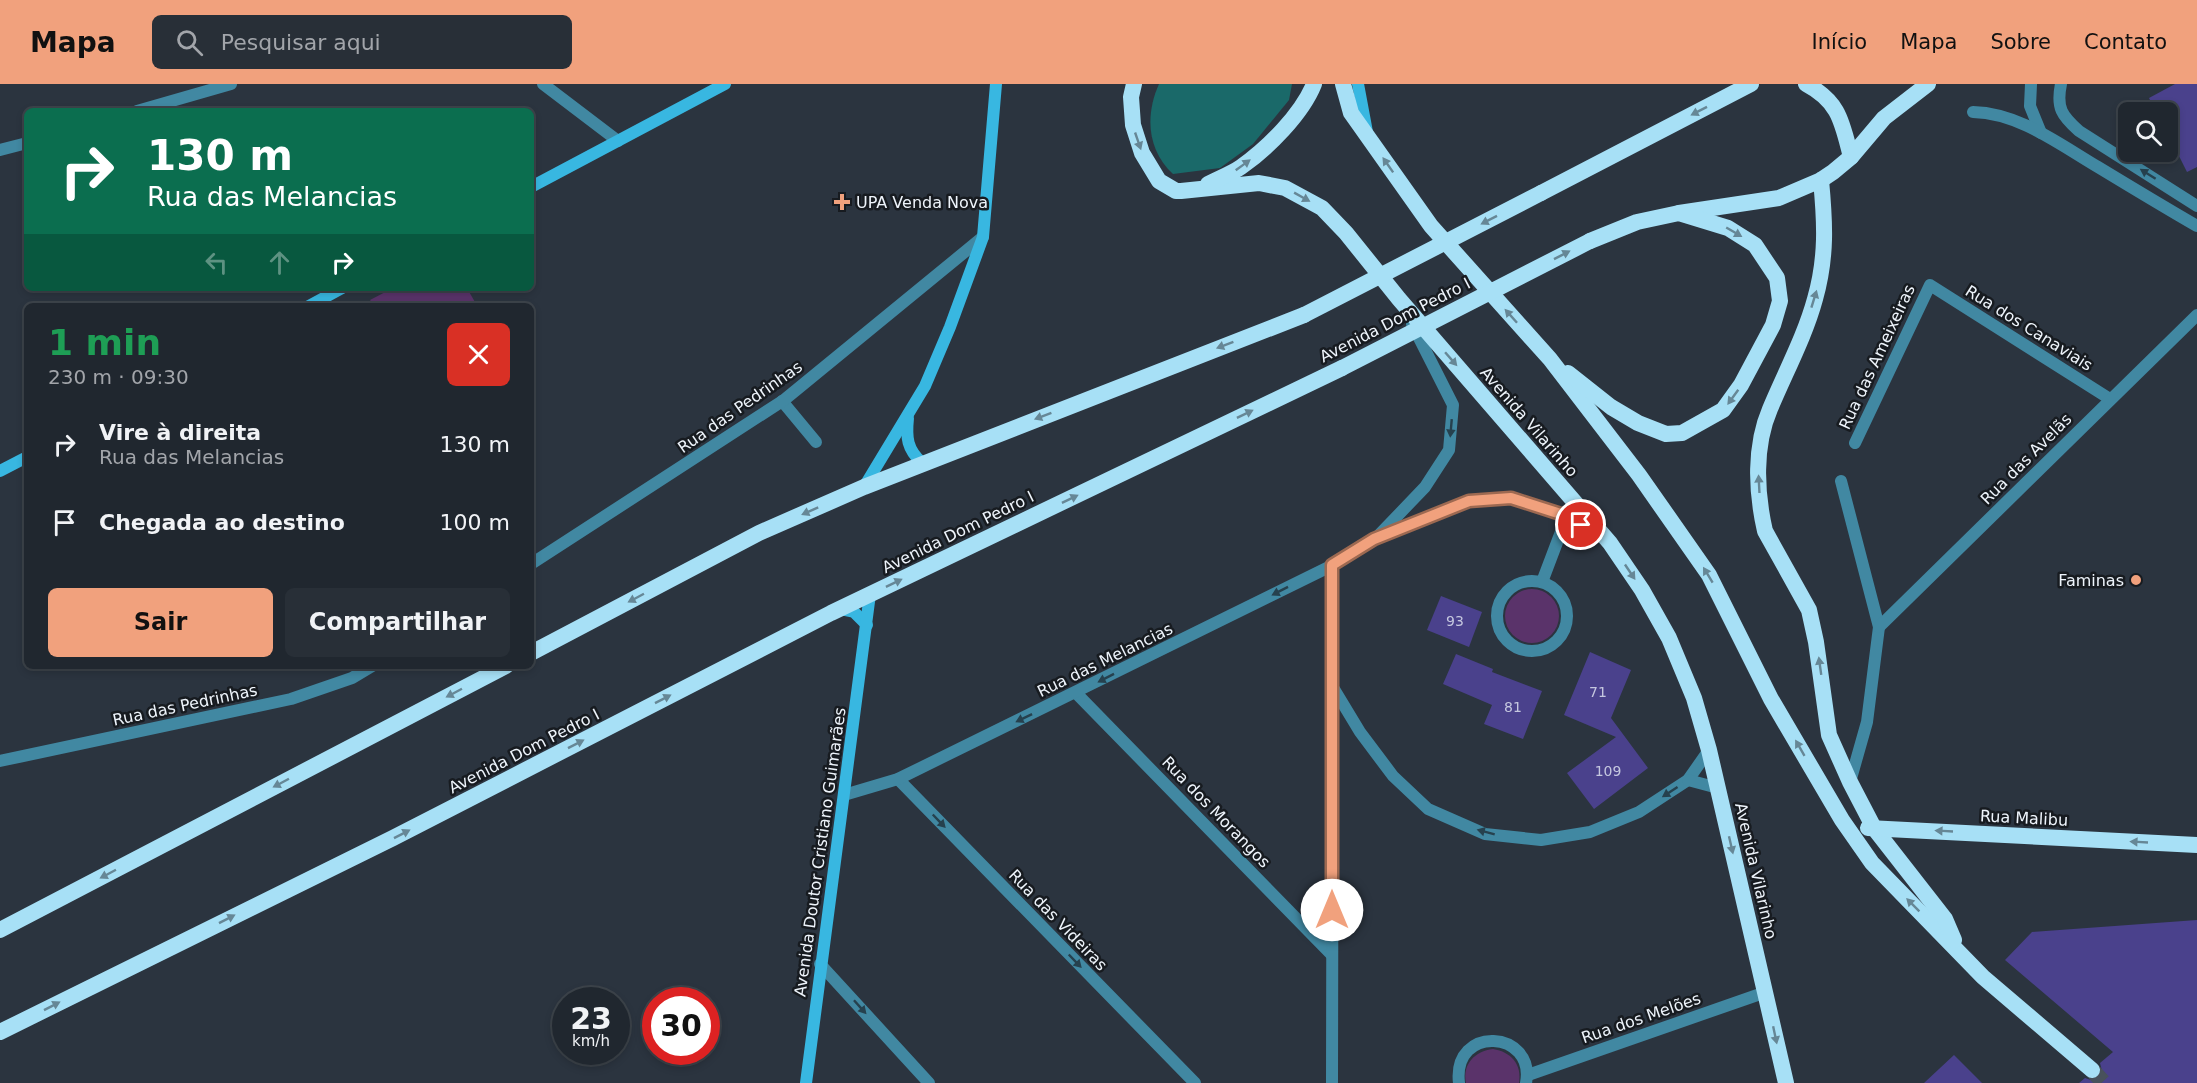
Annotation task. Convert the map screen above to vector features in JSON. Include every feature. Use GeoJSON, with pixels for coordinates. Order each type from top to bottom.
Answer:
{"type":"FeatureCollection","features":[{"type":"Feature","properties":{"kind":"highway","name":"Avenida Vilarinho"},"geometry":{"type":"LineString","coordinates":[[1134,84],[1131,98],[1132,125],[1142,153],[1159,181],[1176,191],[1191,192],[1259,183],[1285,188],[1322,208],[1346,233],[1399,299],[1610,543],[1642,590],[1669,638],[1694,699],[1709,750],[1786,1083]]}},
{"type":"Feature","properties":{"kind":"highway"},"geometry":{"type":"LineString","coordinates":[[1191,192],[1240,168],[1268,145],[1291,120],[1314,84]]}},
{"type":"Feature","properties":{"kind":"highway"},"geometry":{"type":"LineString","coordinates":[[1343,84],[1351,113],[1431,226],[1550,359],[1639,475],[1709,575],[1771,699],[1848,828],[1872,863],[1983,977],[2092,1070]]}},
{"type":"Feature","properties":{"kind":"highway"},"geometry":{"type":"LineString","coordinates":[[534,651],[759,533],[864,487],[1304,315],[1751,84]]}},
{"type":"Feature","properties":{"kind":"highway"},"geometry":{"type":"LineString","coordinates":[[1806,84],[1828,98],[1840,118],[1851,157]]}},
{"type":"Feature","properties":{"kind":"highway","name":"Avenida Dom Pedro I"},"geometry":{"type":"LineString","coordinates":[[0,1032],[414,828],[870,594],[1342,368],[1590,241],[1636,222],[1779,198],[1821,180],[1851,157],[1884,118],[1928,84]]}},
{"type":"Feature","properties":{"kind":"highway"},"geometry":{"type":"LineString","coordinates":[[1821,180],[1826,225],[1822,269],[1815,300],[1769,411],[1760,448],[1757,481],[1765,531],[1809,610],[1816,642],[1829,735],[1850,782],[1874,828],[1945,919],[1958,949]]}},
{"type":"Feature","properties":{"kind":"highway"},"geometry":{"type":"LineString","coordinates":[[1550,359],[1611,407],[1638,423],[1666,434],[1682,433],[1723,410],[1741,385],[1773,325],[1780,301],[1777,278],[1755,246],[1728,228],[1679,213]]}},
{"type":"Feature","properties":{"kind":"highway"},"geometry":{"type":"LineString","coordinates":[[0,930],[500,669]]}},
{"type":"Feature","properties":{"kind":"highway","name":"Rua Malibu"},"geometry":{"type":"LineString","coordinates":[[1848,828],[2197,845]]}},
{"type":"Feature","properties":{"kind":"main road"},"geometry":{"type":"LineString","coordinates":[[534,185],[725,84]]}},
{"type":"Feature","properties":{"kind":"main road"},"geometry":{"type":"LineString","coordinates":[[864,487],[925,386],[983,237],[996,84]]}},
{"type":"Feature","properties":{"kind":"main road"},"geometry":{"type":"LineString","coordinates":[[1358,84],[1367,137]]}},
{"type":"Feature","properties":{"kind":"main road"},"geometry":{"type":"LineString","coordinates":[[314,303],[336,291]]}},
{"type":"Feature","properties":{"kind":"main road"},"geometry":{"type":"LineString","coordinates":[[909,414],[907,434],[909,447],[922,463]]}},
{"type":"Feature","properties":{"kind":"main road"},"geometry":{"type":"LineString","coordinates":[[0,471],[24,459]]}},
{"type":"Feature","properties":{"kind":"main road","name":"Avenida Doutor Cristiano Guimarães"},"geometry":{"type":"LineString","coordinates":[[806,1083],[870,594]]}},
{"type":"Feature","properties":{"kind":"main road"},"geometry":{"type":"LineString","coordinates":[[840,609],[854,612],[867,625]]}},
{"type":"Feature","properties":{"kind":"street"},"geometry":{"type":"LineString","coordinates":[[147,108],[231,84]]}},
{"type":"Feature","properties":{"kind":"street"},"geometry":{"type":"LineString","coordinates":[[543,84],[618,141]]}},
{"type":"Feature","properties":{"kind":"street"},"geometry":{"type":"LineString","coordinates":[[2031,84],[2030,106],[2041,133]]}},
{"type":"Feature","properties":{"kind":"street"},"geometry":{"type":"LineString","coordinates":[[2061,84],[2059,94],[2063,116],[2079,131],[2197,206]]}},
{"type":"Feature","properties":{"kind":"street"},"geometry":{"type":"LineString","coordinates":[[1973,112],[1990,112],[2011,118],[2041,133],[2197,226]]}},
{"type":"Feature","properties":{"kind":"street"},"geometry":{"type":"LineString","coordinates":[[0,150],[24,144]]}},
{"type":"Feature","properties":{"kind":"street","name":"Rua das Pedrinhas"},"geometry":{"type":"LineString","coordinates":[[534,562],[782,401],[983,237]]}},
{"type":"Feature","properties":{"kind":"street","name":"Rua dos Canaviais"},"geometry":{"type":"LineString","coordinates":[[1930,285],[2110,399]]}},
{"type":"Feature","properties":{"kind":"street","name":"Rua das Ameixeiras"},"geometry":{"type":"LineString","coordinates":[[1855,443],[1930,285]]}},
{"type":"Feature","properties":{"kind":"street","name":"Rua das Melancias"},"geometry":{"type":"LineString","coordinates":[[1374,539],[1425,487],[1449,450],[1453,405],[1399,299]]}},
{"type":"Feature","properties":{"kind":"street","name":"Rua das Avelãs"},"geometry":{"type":"LineString","coordinates":[[1879,627],[2197,315]]}},
{"type":"Feature","properties":{"kind":"street"},"geometry":{"type":"LineString","coordinates":[[782,401],[816,442]]}},
{"type":"Feature","properties":{"kind":"street"},"geometry":{"type":"LineString","coordinates":[[1841,480],[1879,627],[1867,722],[1850,782]]}},
{"type":"Feature","properties":{"kind":"street","name":"Rua das Melancias"},"geometry":{"type":"LineString","coordinates":[[844,795],[898,779],[1332,565],[1374,539],[1469,501],[1511,498],[1567,516],[1610,543]]}},
{"type":"Feature","properties":{"kind":"street"},"geometry":{"type":"LineString","coordinates":[[1542,582],[1567,516]]}},
{"type":"Feature","properties":{"kind":"street"},"geometry":{"type":"LineString","coordinates":[[1332,565],[1332,1083]]}},
{"type":"Feature","properties":{"kind":"street"},"geometry":{"type":"LineString","coordinates":[[1522,582],[1542,582],[1552,586],[1564,602],[1567,621],[1559,639],[1551,646],[1532,651],[1522,650],[1513,645],[1500,630],[1497,620],[1500,601],[1506,592],[1522,582]]}},
{"type":"Feature","properties":{"kind":"street","name":"Rua das Pedrinhas"},"geometry":{"type":"LineString","coordinates":[[0,761],[291,699],[352,678],[367,669]]}},
{"type":"Feature","properties":{"kind":"street"},"geometry":{"type":"LineString","coordinates":[[1333,688],[1360,732],[1393,776],[1428,809],[1485,834],[1541,840],[1590,832],[1639,812],[1688,780],[1709,750]]}},
{"type":"Feature","properties":{"kind":"street","name":"Rua dos Morangos"},"geometry":{"type":"LineString","coordinates":[[1076,693],[1332,955]]}},
{"type":"Feature","properties":{"kind":"street","name":"Rua das Videiras"},"geometry":{"type":"LineString","coordinates":[[898,779],[1195,1083]]}},
{"type":"Feature","properties":{"kind":"street"},"geometry":{"type":"LineString","coordinates":[[1688,780],[1718,788]]}},
{"type":"Feature","properties":{"kind":"street"},"geometry":{"type":"LineString","coordinates":[[820,964],[929,1083]]}},
{"type":"Feature","properties":{"kind":"street","name":"Rua dos Melões"},"geometry":{"type":"LineString","coordinates":[[1527,1079],[1766,992]]}},
{"type":"Feature","properties":{"kind":"street"},"geometry":{"type":"LineString","coordinates":[[1459,1083],[1458,1072],[1467,1051],[1488,1040],[1507,1043],[1517,1050],[1526,1063],[1527,1079]]}},
{"type":"Feature","properties":{"kind":"shaded area"},"geometry":{"type":"Polygon","coordinates":[[[1159,84],[1292,84],[1289,100],[1253,144],[1220,168],[1173,174],[1158,154],[1151,132],[1152,108],[1159,84]]]}},
{"type":"Feature","properties":{"kind":"shaded area"},"geometry":{"type":"Polygon","coordinates":[[[387,291],[469,291],[475,303],[372,303],[370,300],[387,291]]]}},
{"type":"Feature","properties":{"kind":"shaded area"},"geometry":{"type":"Polygon","coordinates":[[[1527,589],[1537,589],[1547,593],[1555,601],[1559,616],[1555,631],[1547,639],[1537,643],[1527,643],[1517,639],[1509,631],[1505,621],[1505,611],[1509,601],[1517,593],[1527,589]]]}},
{"type":"Feature","properties":{"kind":"shaded area"},"geometry":{"type":"Polygon","coordinates":[[[1493,1049],[1505,1053],[1514,1060],[1519,1070],[1519,1083],[1466,1083],[1466,1070],[1471,1060],[1481,1052],[1493,1049]]]}},
{"type":"Feature","properties":{"kind":"building"},"geometry":{"type":"Polygon","coordinates":[[[2175,84],[2197,84],[2197,167],[2187,172],[2178,154],[2178,102],[2151,102],[2149,98],[2175,84]]]}},
{"type":"Feature","properties":{"kind":"building"},"geometry":{"type":"Polygon","coordinates":[[[1441,596],[1482,612],[1469,647],[1427,630],[1441,596]]]}},
{"type":"Feature","properties":{"kind":"building"},"geometry":{"type":"Polygon","coordinates":[[[1590,652],[1631,670],[1611,718],[1648,768],[1594,809],[1567,773],[1616,737],[1564,715],[1590,652]]]}},
{"type":"Feature","properties":{"kind":"building"},"geometry":{"type":"Polygon","coordinates":[[[1456,654],[1493,669],[1492,672],[1542,691],[1523,739],[1484,724],[1492,705],[1443,684],[1456,654]]]}},
{"type":"Feature","properties":{"kind":"building"},"geometry":{"type":"Polygon","coordinates":[[[2197,920],[2197,1083],[2079,1083],[2085,1078],[2091,1080],[2100,1077],[2102,1071],[2100,1063],[2113,1052],[2005,960],[2032,932],[2197,920]]]}},
{"type":"Feature","properties":{"kind":"building"},"geometry":{"type":"Polygon","coordinates":[[[1954,1055],[1982,1083],[1924,1083],[1954,1055]]]}},
{"type":"Feature","properties":{"kind":"tunnel"},"geometry":{"type":"LineString","coordinates":[[2092,1070],[2104,1083]]}},
{"type":"Feature","properties":{"kind":"place","name":"UPA Venda Nova"},"geometry":{"type":"Point","coordinates":[842,202]}},
{"type":"Feature","properties":{"kind":"place","name":"Faminas"},"geometry":{"type":"Point","coordinates":[2136,580]}},
{"type":"Feature","properties":{"kind":"route"},"geometry":{"type":"LineString","coordinates":[[1332,910],[1332,565],[1374,539],[1469,501],[1511,498],[1567,516],[1581,525]]}}]}
